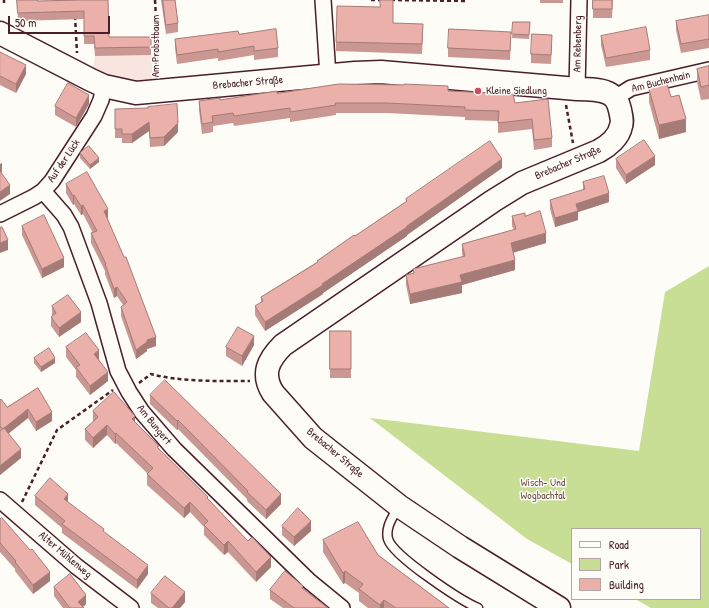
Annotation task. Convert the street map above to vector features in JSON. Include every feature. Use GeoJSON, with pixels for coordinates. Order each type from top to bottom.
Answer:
{"type":"FeatureCollection","features":[{"type":"Feature","properties":{"kind":"street"},"geometry":{"type":"LineString","coordinates":[[323,0],[328,76]]}},
{"type":"Feature","properties":{"kind":"street","name":"Am Rebenberg"},"geometry":{"type":"LineString","coordinates":[[569,88],[579,0]]}},
{"type":"Feature","properties":{"kind":"street","name":"Brebacher Straße"},"geometry":{"type":"LineString","coordinates":[[0,33],[79,75],[104,86],[136,93],[381,72],[598,90],[615,98],[618,103],[622,126],[609,145],[599,152],[522,183],[493,201],[283,345],[269,362],[267,372],[268,386],[313,438],[399,506],[537,599],[559,608]]}},
{"type":"Feature","properties":{"kind":"street","name":"Am Buchenhain"},"geometry":{"type":"LineString","coordinates":[[615,98],[631,88],[709,70]]}},
{"type":"Feature","properties":{"kind":"street","name":"Auf der Lück"},"geometry":{"type":"LineString","coordinates":[[0,214],[34,198],[52,181],[94,116],[101,100],[104,86]]}},
{"type":"Feature","properties":{"kind":"street","name":"Am Bungert"},"geometry":{"type":"LineString","coordinates":[[43,191],[64,216],[71,227],[99,304],[118,371],[126,387],[153,426],[174,449],[309,581],[342,608]]}},
{"type":"Feature","properties":{"kind":"street","name":"Alter Mühlenweg"},"geometry":{"type":"LineString","coordinates":[[0,500],[76,566],[131,608]]}},
{"type":"Feature","properties":{"kind":"lane"},"geometry":{"type":"LineString","coordinates":[[399,506],[387,528],[388,539],[395,550],[455,596],[478,608]]}},
{"type":"Feature","properties":{"kind":"path","name":"Am Probstbaum"},"geometry":{"type":"LineString","coordinates":[[155,0],[155,67],[157,92]]}},
{"type":"Feature","properties":{"kind":"path"},"geometry":{"type":"LineString","coordinates":[[371,0],[468,1]]}},
{"type":"Feature","properties":{"kind":"path"},"geometry":{"type":"LineString","coordinates":[[75,15],[79,75]]}},
{"type":"Feature","properties":{"kind":"path"},"geometry":{"type":"LineString","coordinates":[[569,88],[566,102],[577,160]]}},
{"type":"Feature","properties":{"kind":"path"},"geometry":{"type":"LineString","coordinates":[[16,514],[57,430],[126,387],[151,374],[164,377],[224,381],[252,381],[253,372],[267,372]]}},
{"type":"Feature","properties":{"kind":"shaded area"},"geometry":{"type":"Polygon","coordinates":[[[151,45],[153,92],[91,80],[95,56],[94,46],[151,45]]]}},
{"type":"Feature","properties":{"kind":"green space","name":"Wisch- Und Wogbachtal"},"geometry":{"type":"Polygon","coordinates":[[[709,266],[709,608],[651,608],[637,600],[701,600],[701,528],[571,528],[571,563],[527,539],[370,418],[639,451],[665,292],[709,266]]]}},
{"type":"Feature","properties":{"kind":"building"},"geometry":{"type":"Polygon","coordinates":[[[17,0],[108,0],[109,37],[151,37],[151,47],[95,48],[94,36],[84,36],[84,11],[18,13],[17,0]]]}},
{"type":"Feature","properties":{"kind":"building"},"geometry":{"type":"Polygon","coordinates":[[[163,0],[175,0],[178,23],[166,25],[163,0]]]}},
{"type":"Feature","properties":{"kind":"building"},"geometry":{"type":"Polygon","coordinates":[[[380,0],[393,0],[393,23],[423,24],[422,44],[336,42],[337,6],[380,7],[380,0]]]}},
{"type":"Feature","properties":{"kind":"building"},"geometry":{"type":"Polygon","coordinates":[[[593,0],[612,0],[612,9],[593,9],[593,0]]]}},
{"type":"Feature","properties":{"kind":"building"},"geometry":{"type":"Polygon","coordinates":[[[709,15],[709,39],[681,44],[676,21],[709,15]]]}},
{"type":"Feature","properties":{"kind":"building"},"geometry":{"type":"Polygon","coordinates":[[[513,22],[530,22],[529,35],[512,34],[513,22]]]}},
{"type":"Feature","properties":{"kind":"building"},"geometry":{"type":"Polygon","coordinates":[[[646,27],[650,50],[606,58],[601,36],[646,27]]]}},
{"type":"Feature","properties":{"kind":"building"},"geometry":{"type":"Polygon","coordinates":[[[276,29],[278,48],[254,51],[254,46],[218,52],[218,49],[177,55],[175,39],[238,31],[239,34],[276,29]]]}},
{"type":"Feature","properties":{"kind":"building"},"geometry":{"type":"Polygon","coordinates":[[[449,29],[511,32],[510,51],[448,48],[449,29]]]}},
{"type":"Feature","properties":{"kind":"building"},"geometry":{"type":"Polygon","coordinates":[[[532,34],[552,35],[551,55],[531,54],[532,34]]]}},
{"type":"Feature","properties":{"kind":"building"},"geometry":{"type":"Polygon","coordinates":[[[0,52],[26,65],[16,84],[0,76],[0,52]]]}},
{"type":"Feature","properties":{"kind":"building"},"geometry":{"type":"Polygon","coordinates":[[[709,66],[709,85],[701,87],[697,69],[709,66]]]}},
{"type":"Feature","properties":{"kind":"building"},"geometry":{"type":"Polygon","coordinates":[[[68,83],[89,95],[76,118],[55,106],[68,83]]]}},
{"type":"Feature","properties":{"kind":"building"},"geometry":{"type":"Polygon","coordinates":[[[339,84],[448,86],[448,91],[513,94],[515,103],[548,99],[552,138],[534,140],[532,119],[498,123],[499,111],[465,110],[465,107],[387,103],[335,103],[336,105],[290,112],[290,108],[234,116],[233,113],[212,116],[213,122],[202,124],[199,101],[220,98],[220,100],[277,91],[277,93],[339,84]]]}},
{"type":"Feature","properties":{"kind":"building"},"geometry":{"type":"Polygon","coordinates":[[[667,84],[671,97],[679,95],[686,119],[659,125],[649,89],[667,84]]]}},
{"type":"Feature","properties":{"kind":"building"},"geometry":{"type":"Polygon","coordinates":[[[177,104],[178,123],[164,137],[150,138],[149,122],[132,134],[122,134],[122,129],[115,129],[115,109],[148,108],[177,104]]]}},
{"type":"Feature","properties":{"kind":"building"},"geometry":{"type":"Polygon","coordinates":[[[644,140],[655,156],[626,175],[616,159],[644,140]]]}},
{"type":"Feature","properties":{"kind":"building"},"geometry":{"type":"Polygon","coordinates":[[[490,141],[502,159],[407,227],[322,284],[323,285],[265,322],[255,306],[263,301],[261,297],[318,262],[317,261],[407,201],[406,199],[490,141]]]}},
{"type":"Feature","properties":{"kind":"building"},"geometry":{"type":"Polygon","coordinates":[[[89,146],[99,158],[90,165],[80,153],[89,146]]]}},
{"type":"Feature","properties":{"kind":"building"},"geometry":{"type":"Polygon","coordinates":[[[0,171],[10,185],[0,192],[0,171]]]}},
{"type":"Feature","properties":{"kind":"building"},"geometry":{"type":"Polygon","coordinates":[[[87,172],[108,209],[104,211],[124,257],[126,257],[156,337],[147,340],[147,342],[136,350],[121,307],[127,302],[117,287],[114,289],[106,264],[91,233],[97,231],[83,205],[81,206],[66,184],[87,172]]]}},
{"type":"Feature","properties":{"kind":"building"},"geometry":{"type":"Polygon","coordinates":[[[604,176],[609,193],[576,204],[578,211],[555,218],[550,200],[585,189],[583,182],[604,176]]]}},
{"type":"Feature","properties":{"kind":"building"},"geometry":{"type":"Polygon","coordinates":[[[540,211],[546,233],[511,243],[515,260],[460,275],[462,282],[410,294],[406,275],[414,273],[413,269],[465,256],[462,244],[516,229],[512,216],[525,213],[525,216],[540,211]]]}},
{"type":"Feature","properties":{"kind":"building"},"geometry":{"type":"Polygon","coordinates":[[[44,215],[64,258],[42,269],[22,226],[44,215]]]}},
{"type":"Feature","properties":{"kind":"building"},"geometry":{"type":"Polygon","coordinates":[[[2,227],[8,240],[0,243],[0,228],[2,227]]]}},
{"type":"Feature","properties":{"kind":"building"},"geometry":{"type":"Polygon","coordinates":[[[68,295],[81,312],[59,328],[51,317],[56,313],[52,306],[68,295]]]}},
{"type":"Feature","properties":{"kind":"building"},"geometry":{"type":"Polygon","coordinates":[[[238,327],[254,336],[242,356],[226,347],[238,327]]]}},
{"type":"Feature","properties":{"kind":"building"},"geometry":{"type":"Polygon","coordinates":[[[330,331],[351,331],[351,369],[330,369],[330,331]]]}},
{"type":"Feature","properties":{"kind":"building"},"geometry":{"type":"Polygon","coordinates":[[[86,333],[99,350],[94,354],[108,372],[90,386],[76,367],[80,365],[66,347],[86,333]]]}},
{"type":"Feature","properties":{"kind":"building"},"geometry":{"type":"Polygon","coordinates":[[[49,348],[55,358],[41,367],[34,358],[49,348]]]}},
{"type":"Feature","properties":{"kind":"building"},"geometry":{"type":"Polygon","coordinates":[[[165,380],[281,494],[266,510],[178,420],[177,421],[150,395],[165,380]]]}},
{"type":"Feature","properties":{"kind":"building"},"geometry":{"type":"Polygon","coordinates":[[[38,388],[52,412],[36,422],[28,409],[3,429],[0,426],[0,400],[1,399],[7,407],[38,388]]]}},
{"type":"Feature","properties":{"kind":"building"},"geometry":{"type":"Polygon","coordinates":[[[114,392],[135,416],[132,419],[159,446],[157,447],[208,497],[207,498],[248,541],[252,537],[271,557],[256,572],[228,541],[224,545],[204,525],[208,521],[190,502],[184,508],[147,474],[153,468],[107,425],[93,438],[85,429],[98,417],[93,411],[114,392]]]}},
{"type":"Feature","properties":{"kind":"building"},"geometry":{"type":"Polygon","coordinates":[[[4,428],[21,449],[0,466],[0,432],[4,428]]]}},
{"type":"Feature","properties":{"kind":"building"},"geometry":{"type":"Polygon","coordinates":[[[50,478],[68,494],[64,499],[148,565],[137,580],[62,524],[65,521],[35,496],[50,478]]]}},
{"type":"Feature","properties":{"kind":"building"},"geometry":{"type":"Polygon","coordinates":[[[298,508],[311,521],[294,537],[282,526],[298,508]]]}},
{"type":"Feature","properties":{"kind":"building"},"geometry":{"type":"Polygon","coordinates":[[[2,518],[30,550],[32,549],[50,572],[33,585],[15,562],[16,561],[0,543],[0,519],[2,518]]]}},
{"type":"Feature","properties":{"kind":"building"},"geometry":{"type":"Polygon","coordinates":[[[358,522],[378,555],[449,608],[396,608],[384,600],[380,605],[359,589],[363,584],[345,571],[343,573],[323,540],[358,522]]]}},
{"type":"Feature","properties":{"kind":"building"},"geometry":{"type":"Polygon","coordinates":[[[285,571],[303,586],[302,588],[328,608],[294,608],[270,590],[285,571]]]}},
{"type":"Feature","properties":{"kind":"building"},"geometry":{"type":"Polygon","coordinates":[[[70,574],[86,595],[78,602],[84,608],[70,608],[54,587],[70,574]]]}},
{"type":"Feature","properties":{"kind":"building"},"geometry":{"type":"Polygon","coordinates":[[[165,576],[185,592],[172,608],[169,608],[151,593],[165,576]]]}},
{"type":"Feature","properties":{"kind":"place","name":"Kleine Siedlung"},"geometry":{"type":"Point","coordinates":[478,91]}}]}
